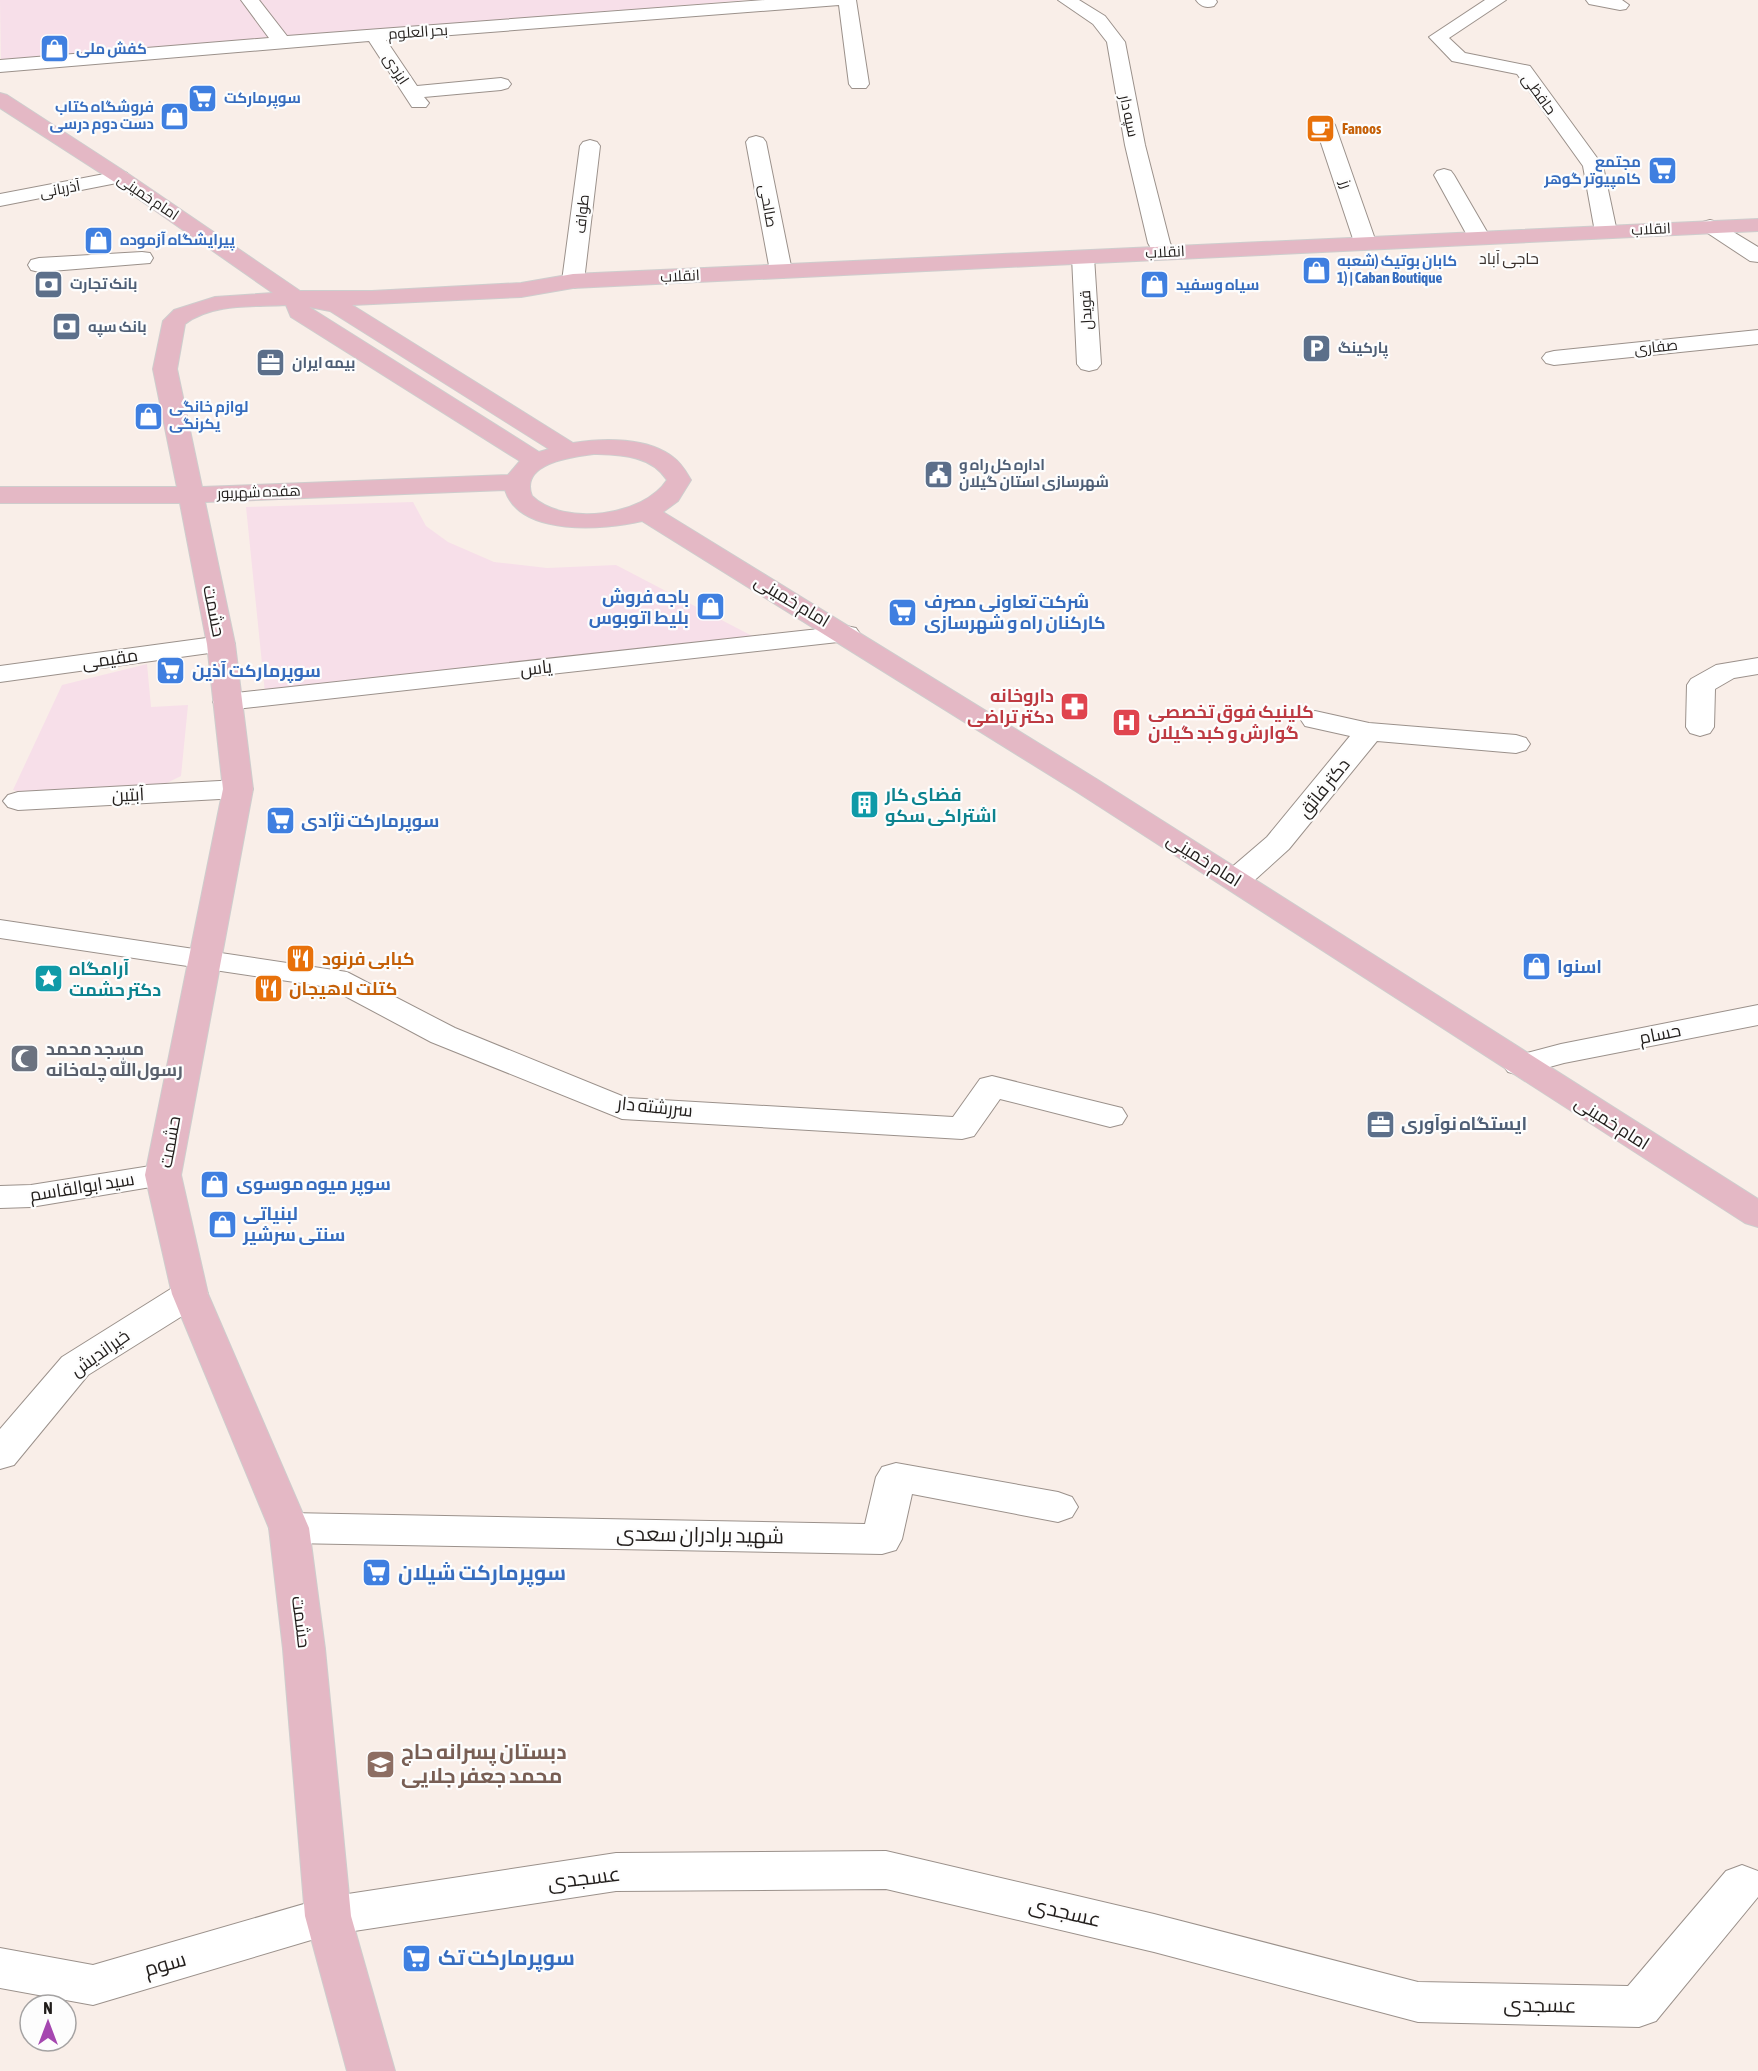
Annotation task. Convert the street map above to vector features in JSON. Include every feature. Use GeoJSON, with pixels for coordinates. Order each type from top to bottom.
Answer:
{"type":"FeatureCollection","features":[{"type":"Feature","properties":{"kind":"main road","name":"امام خمینی"},"geometry":{"type":"LineString","coordinates":[[0,99],[120,177],[294,298],[337,305],[569,450]]}},
{"type":"Feature","properties":{"kind":"main road","name":"انقلاب"},"geometry":{"type":"LineString","coordinates":[[294,298],[372,298],[521,290],[573,281],[1758,225]]}},
{"type":"Feature","properties":{"kind":"main road","name":"امام خمینی"},"geometry":{"type":"LineString","coordinates":[[294,298],[298,312],[537,461]]}},
{"type":"Feature","properties":{"kind":"main road","name":"حشمت"},"geometry":{"type":"LineString","coordinates":[[294,298],[223,302],[182,315],[174,321],[165,369],[221,644],[238,789],[163,1175],[190,1294],[289,1528],[304,1649],[328,1916],[371,2071]]}},
{"type":"Feature","properties":{"kind":"main road"},"geometry":{"type":"LineString","coordinates":[[594,447],[643,452],[674,469],[679,480],[675,492],[663,503],[645,512],[603,520],[568,519],[544,513],[527,504],[518,494],[517,482],[524,471],[537,461],[569,450],[594,447]]}},
{"type":"Feature","properties":{"kind":"main road","name":"هفده شهریور"},"geometry":{"type":"LineString","coordinates":[[0,495],[191,495],[517,482]]}},
{"type":"Feature","properties":{"kind":"main road"},"geometry":{"type":"LineString","coordinates":[[198,530],[204,514],[212,504],[224,497],[252,492]]}},
{"type":"Feature","properties":{"kind":"main road","name":"امام خمینی"},"geometry":{"type":"LineString","coordinates":[[645,512],[846,634],[1236,880],[1520,1065],[1758,1215]]}},
{"type":"Feature","properties":{"kind":"street"},"geometry":{"type":"LineString","coordinates":[[250,0],[282,42]]}},
{"type":"Feature","properties":{"kind":"street","name":"بحر العلوم"},"geometry":{"type":"LineString","coordinates":[[0,66],[836,0]]}},
{"type":"Feature","properties":{"kind":"street"},"geometry":{"type":"LineString","coordinates":[[847,0],[860,84]]}},
{"type":"Feature","properties":{"kind":"street","name":"سپه دار"},"geometry":{"type":"LineString","coordinates":[[1067,0],[1099,20],[1116,42],[1135,145],[1159,243],[1164,252]]}},
{"type":"Feature","properties":{"kind":"street","name":"حافظی"},"geometry":{"type":"LineString","coordinates":[[1497,0],[1438,37],[1459,57],[1523,70],[1593,166],[1606,232]]}},
{"type":"Feature","properties":{"kind":"street"},"geometry":{"type":"LineString","coordinates":[[1595,0],[1620,5]]}},
{"type":"Feature","properties":{"kind":"street","name":"ایزدی"},"geometry":{"type":"LineString","coordinates":[[374,35],[415,98],[501,84]]}},
{"type":"Feature","properties":{"kind":"street","name":"رز"},"geometry":{"type":"LineString","coordinates":[[1326,125],[1365,242]]}},
{"type":"Feature","properties":{"kind":"street","name":"صالحی"},"geometry":{"type":"LineString","coordinates":[[756,142],[781,271]]}},
{"type":"Feature","properties":{"kind":"street","name":"طواف"},"geometry":{"type":"LineString","coordinates":[[573,281],[590,146]]}},
{"type":"Feature","properties":{"kind":"street"},"geometry":{"type":"LineString","coordinates":[[1444,175],[1479,237]]}},
{"type":"Feature","properties":{"kind":"street","name":"آذربانی"},"geometry":{"type":"LineString","coordinates":[[0,200],[120,177]]}},
{"type":"Feature","properties":{"kind":"street"},"geometry":{"type":"LineString","coordinates":[[1710,226],[1758,256]]}},
{"type":"Feature","properties":{"kind":"street","name":"قویدل"},"geometry":{"type":"LineString","coordinates":[[1083,257],[1089,364]]}},
{"type":"Feature","properties":{"kind":"street"},"geometry":{"type":"LineString","coordinates":[[39,265],[142,258]]}},
{"type":"Feature","properties":{"kind":"street","name":"صفاری"},"geometry":{"type":"LineString","coordinates":[[1554,358],[1758,337]]}},
{"type":"Feature","properties":{"kind":"street","name":"یاس"},"geometry":{"type":"LineString","coordinates":[[227,702],[846,634]]}},
{"type":"Feature","properties":{"kind":"street","name":"مقیمی"},"geometry":{"type":"LineString","coordinates":[[0,674],[221,644]]}},
{"type":"Feature","properties":{"kind":"street"},"geometry":{"type":"LineString","coordinates":[[1700,728],[1701,685],[1726,671],[1758,666]]}},
{"type":"Feature","properties":{"kind":"street"},"geometry":{"type":"LineString","coordinates":[[1315,720],[1369,732],[1516,744]]}},
{"type":"Feature","properties":{"kind":"street","name":"دکتر فائق"},"geometry":{"type":"LineString","coordinates":[[1236,880],[1278,843],[1369,732]]}},
{"type":"Feature","properties":{"kind":"street","name":"آبتین"},"geometry":{"type":"LineString","coordinates":[[18,801],[238,789]]}},
{"type":"Feature","properties":{"kind":"street"},"geometry":{"type":"LineString","coordinates":[[0,929],[204,959]]}},
{"type":"Feature","properties":{"kind":"street","name":"سررشته دار"},"geometry":{"type":"LineString","coordinates":[[204,959],[336,979],[443,1035],[622,1108],[962,1128],[992,1086],[1110,1116]]}},
{"type":"Feature","properties":{"kind":"street","name":"حسام"},"geometry":{"type":"LineString","coordinates":[[1520,1065],[1561,1054],[1758,1015]]}},
{"type":"Feature","properties":{"kind":"street","name":"سید ابوالقاسم"},"geometry":{"type":"LineString","coordinates":[[0,1197],[31,1196],[163,1175]]}},
{"type":"Feature","properties":{"kind":"street","name":"خیراندیش"},"geometry":{"type":"LineString","coordinates":[[0,1455],[75,1366],[190,1294]]}},
{"type":"Feature","properties":{"kind":"street","name":"شهید برادران سعدی"},"geometry":{"type":"LineString","coordinates":[[289,1528],[882,1539],[896,1477],[1058,1507]]}},
{"type":"Feature","properties":{"kind":"street","name":"عسجدی"},"geometry":{"type":"LineString","coordinates":[[328,1916],[616,1872],[886,1870],[1154,1933],[1418,2002],[1639,2007],[1742,1884]]}},
{"type":"Feature","properties":{"kind":"street","name":"سوم"},"geometry":{"type":"LineString","coordinates":[[0,1968],[93,1984],[328,1916]]}},
{"type":"Feature","properties":{"kind":"shaded area"},"geometry":{"type":"Polygon","coordinates":[[[0,0],[747,0],[1,64],[0,0]]]}},
{"type":"Feature","properties":{"kind":"shaded area"},"geometry":{"type":"Polygon","coordinates":[[[413,502],[426,526],[448,542],[494,562],[547,568],[616,565],[758,639],[265,693],[246,507],[413,502]]]}},
{"type":"Feature","properties":{"kind":"shaded area"},"geometry":{"type":"Polygon","coordinates":[[[147,664],[151,707],[188,705],[181,776],[161,786],[30,796],[13,790],[62,685],[147,664]]]}},
{"type":"Feature","properties":{"kind":"place","name":"کفش ملی"},"geometry":{"type":"Point","coordinates":[55,49]}},
{"type":"Feature","properties":{"kind":"place","name":"سوپرمارکت"},"geometry":{"type":"Point","coordinates":[203,98]}},
{"type":"Feature","properties":{"kind":"place","name":"فروشگاه کتاب دست دوم درسی"},"geometry":{"type":"Point","coordinates":[175,116]}},
{"type":"Feature","properties":{"kind":"place","name":"Fanoos"},"geometry":{"type":"Point","coordinates":[1321,129]}},
{"type":"Feature","properties":{"kind":"place","name":"مجتمع کامپیوتر گوهر"},"geometry":{"type":"Point","coordinates":[1662,171]}},
{"type":"Feature","properties":{"kind":"place","name":"پیرایشگاه آزموده"},"geometry":{"type":"Point","coordinates":[99,240]}},
{"type":"Feature","properties":{"kind":"place","name":"کابان بوتیک (شعبه 1) | Caban Boutique"},"geometry":{"type":"Point","coordinates":[1316,270]}},
{"type":"Feature","properties":{"kind":"place","name":"بانک تجارت"},"geometry":{"type":"Point","coordinates":[49,284]}},
{"type":"Feature","properties":{"kind":"place","name":"سیاه وسفید"},"geometry":{"type":"Point","coordinates":[1155,285]}},
{"type":"Feature","properties":{"kind":"place","name":"بانک سپه"},"geometry":{"type":"Point","coordinates":[67,327]}},
{"type":"Feature","properties":{"kind":"place","name":"پارکینگ"},"geometry":{"type":"Point","coordinates":[1317,348]}},
{"type":"Feature","properties":{"kind":"place","name":"بیمه ایران"},"geometry":{"type":"Point","coordinates":[271,363]}},
{"type":"Feature","properties":{"kind":"place","name":"لوازم خانگی یکرنگی"},"geometry":{"type":"Point","coordinates":[148,416]}},
{"type":"Feature","properties":{"kind":"place","name":"اداره کل راه و شهرسازی استان گیلان"},"geometry":{"type":"Point","coordinates":[938,474]}},
{"type":"Feature","properties":{"kind":"place","name":"باجه فروش بلیط اتوبوس"},"geometry":{"type":"Point","coordinates":[710,607]}},
{"type":"Feature","properties":{"kind":"place","name":"شرکت تعاونی مصرف کارکنان راه و شهرسازی"},"geometry":{"type":"Point","coordinates":[903,612]}},
{"type":"Feature","properties":{"kind":"place","name":"سوپرمارکت آذین"},"geometry":{"type":"Point","coordinates":[171,671]}},
{"type":"Feature","properties":{"kind":"place","name":"داروخانه دکتر تراضی"},"geometry":{"type":"Point","coordinates":[1075,706]}},
{"type":"Feature","properties":{"kind":"place","name":"کلینیک فوق تخصصی گوارش و کبد گیلان"},"geometry":{"type":"Point","coordinates":[1127,722]}},
{"type":"Feature","properties":{"kind":"place","name":"فضای کار اشتراکی سکو"},"geometry":{"type":"Point","coordinates":[864,805]}},
{"type":"Feature","properties":{"kind":"place","name":"سوپرمارکت نژادی"},"geometry":{"type":"Point","coordinates":[280,821]}},
{"type":"Feature","properties":{"kind":"place","name":"کبابی فرنود"},"geometry":{"type":"Point","coordinates":[301,959]}},
{"type":"Feature","properties":{"kind":"place","name":"اسنوا"},"geometry":{"type":"Point","coordinates":[1536,967]}},
{"type":"Feature","properties":{"kind":"place","name":"آرامگاه دکتر حشمت"},"geometry":{"type":"Point","coordinates":[48,979]}},
{"type":"Feature","properties":{"kind":"place","name":"کتلت لاهیجان"},"geometry":{"type":"Point","coordinates":[268,989]}},
{"type":"Feature","properties":{"kind":"place","name":"مسجد محمد رسول‌‌الله چله‌خانه"},"geometry":{"type":"Point","coordinates":[25,1059]}},
{"type":"Feature","properties":{"kind":"place","name":"ایستگاه نوآوری"},"geometry":{"type":"Point","coordinates":[1380,1124]}},
{"type":"Feature","properties":{"kind":"place","name":"سوپر میوه موسوی"},"geometry":{"type":"Point","coordinates":[215,1184]}},
{"type":"Feature","properties":{"kind":"place","name":"لبنیاتی سنتی سرشیر"},"geometry":{"type":"Point","coordinates":[222,1224]}},
{"type":"Feature","properties":{"kind":"place","name":"سوپرمارکت شیلان"},"geometry":{"type":"Point","coordinates":[377,1573]}},
{"type":"Feature","properties":{"kind":"place","name":"دبستان پسرانه حاج محمد جعفر جلایی"},"geometry":{"type":"Point","coordinates":[380,1764]}},
{"type":"Feature","properties":{"kind":"place","name":"سوپرمارکت تک"},"geometry":{"type":"Point","coordinates":[417,1958]}},
{"type":"Feature","properties":{"kind":"district","name":"حاجی آباد"},"geometry":{"type":"Point","coordinates":[1509,258]}}]}
